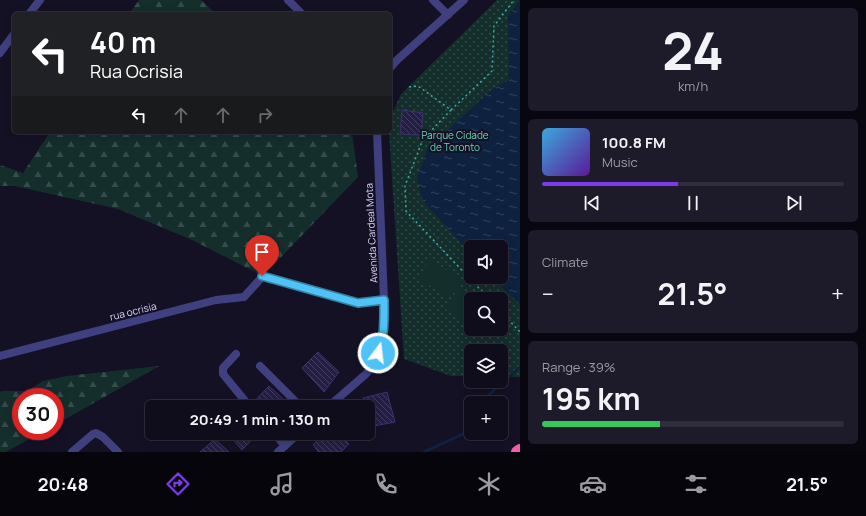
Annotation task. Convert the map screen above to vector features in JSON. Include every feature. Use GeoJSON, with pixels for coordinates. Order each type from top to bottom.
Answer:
{"type":"FeatureCollection","features":[{"type":"Feature","properties":{"kind":"street"},"geometry":{"type":"LineString","coordinates":[[31,12],[40,0]]}},
{"type":"Feature","properties":{"kind":"street"},"geometry":{"type":"LineString","coordinates":[[288,0],[300,12]]}},
{"type":"Feature","properties":{"kind":"street"},"geometry":{"type":"LineString","coordinates":[[433,0],[448,15]]}},
{"type":"Feature","properties":{"kind":"street"},"geometry":{"type":"LineString","coordinates":[[392,66],[464,0]]}},
{"type":"Feature","properties":{"kind":"street"},"geometry":{"type":"LineString","coordinates":[[0,53],[12,37]]}},
{"type":"Feature","properties":{"kind":"street","name":"Avenida Cardeal Mota"},"geometry":{"type":"LineString","coordinates":[[336,400],[366,374],[375,361],[382,346],[384,331],[384,300],[377,134]]}},
{"type":"Feature","properties":{"kind":"street","name":"rua ocrisia"},"geometry":{"type":"LineString","coordinates":[[0,356],[216,300],[244,297],[262,276],[358,303],[384,300]]}},
{"type":"Feature","properties":{"kind":"street"},"geometry":{"type":"LineString","coordinates":[[236,354],[223,368],[223,374],[244,400]]}},
{"type":"Feature","properties":{"kind":"street"},"geometry":{"type":"LineString","coordinates":[[260,366],[294,400]]}},
{"type":"Feature","properties":{"kind":"street"},"geometry":{"type":"LineString","coordinates":[[72,452],[96,433],[100,434],[118,452]]}},
{"type":"Feature","properties":{"kind":"street"},"geometry":{"type":"LineString","coordinates":[[280,440],[285,446]]}},
{"type":"Feature","properties":{"kind":"street"},"geometry":{"type":"LineString","coordinates":[[278,452],[291,440]]}},
{"type":"Feature","properties":{"kind":"path"},"geometry":{"type":"LineString","coordinates":[[482,292],[406,211],[405,186],[423,139],[492,71],[494,26],[514,0]]}},
{"type":"Feature","properties":{"kind":"path"},"geometry":{"type":"LineString","coordinates":[[409,87],[418,86],[451,110]]}},
{"type":"Feature","properties":{"kind":"path"},"geometry":{"type":"LineString","coordinates":[[508,319],[520,332]]}},
{"type":"Feature","properties":{"kind":"green space"},"geometry":{"type":"Polygon","coordinates":[[[139,0],[201,0],[214,12],[130,12],[139,0]]]}},
{"type":"Feature","properties":{"kind":"green space","name":"Parque Cidade de Toronto"},"geometry":{"type":"Polygon","coordinates":[[[497,0],[520,0],[520,377],[508,377],[508,344],[464,344],[464,376],[451,376],[404,359],[389,134],[392,134],[392,114],[401,94],[497,0]]]}},
{"type":"Feature","properties":{"kind":"green space"},"geometry":{"type":"Polygon","coordinates":[[[49,134],[352,134],[358,177],[263,276],[192,240],[118,209],[15,186],[0,186],[0,165],[23,173],[49,134]]]}},
{"type":"Feature","properties":{"kind":"green space"},"geometry":{"type":"Polygon","coordinates":[[[430,259],[461,280],[449,298],[418,278],[430,259]]]}},
{"type":"Feature","properties":{"kind":"green space"},"geometry":{"type":"Polygon","coordinates":[[[458,288],[464,292],[464,320],[445,309],[458,288]]]}},
{"type":"Feature","properties":{"kind":"green space"},"geometry":{"type":"Polygon","coordinates":[[[159,366],[64,420],[64,388],[32,388],[43,381],[67,376],[159,366]]]}},
{"type":"Feature","properties":{"kind":"green space"},"geometry":{"type":"Polygon","coordinates":[[[12,391],[12,440],[28,440],[6,452],[0,452],[0,392],[12,391]]]}},
{"type":"Feature","properties":{"kind":"water"},"geometry":{"type":"Polygon","coordinates":[[[520,0],[520,304],[499,284],[508,284],[508,240],[464,240],[464,246],[422,200],[417,178],[427,149],[491,90],[509,80],[508,15],[520,0]]]}},
{"type":"Feature","properties":{"kind":"building"},"geometry":{"type":"Polygon","coordinates":[[[402,110],[423,113],[421,135],[400,134],[402,110]]]}},
{"type":"Feature","properties":{"kind":"building"},"geometry":{"type":"Polygon","coordinates":[[[318,352],[339,372],[324,392],[302,368],[318,352]]]}},
{"type":"Feature","properties":{"kind":"building"},"geometry":{"type":"Polygon","coordinates":[[[269,386],[284,400],[256,400],[269,386]]]}},
{"type":"Feature","properties":{"kind":"building"},"geometry":{"type":"Polygon","coordinates":[[[387,392],[395,422],[375,426],[375,400],[363,400],[363,398],[387,392]]]}},
{"type":"Feature","properties":{"kind":"building"},"geometry":{"type":"Polygon","coordinates":[[[214,440],[216,440],[229,452],[200,452],[214,440]]]}},
{"type":"Feature","properties":{"kind":"building"},"geometry":{"type":"Polygon","coordinates":[[[233,440],[251,440],[242,450],[233,440]]]}},
{"type":"Feature","properties":{"kind":"building"},"geometry":{"type":"Polygon","coordinates":[[[318,440],[345,440],[349,444],[341,452],[319,452],[313,445],[318,440]]]}},
{"type":"Feature","properties":{"kind":"waterway"},"geometry":{"type":"LineString","coordinates":[[488,396],[520,367]]}},
{"type":"Feature","properties":{"kind":"waterway"},"geometry":{"type":"LineString","coordinates":[[424,452],[463,434],[464,432]]}},
{"type":"Feature","properties":{"kind":"route"},"geometry":{"type":"LineString","coordinates":[[262,276],[358,303],[384,300],[384,331],[382,346],[378,353]]}}]}
